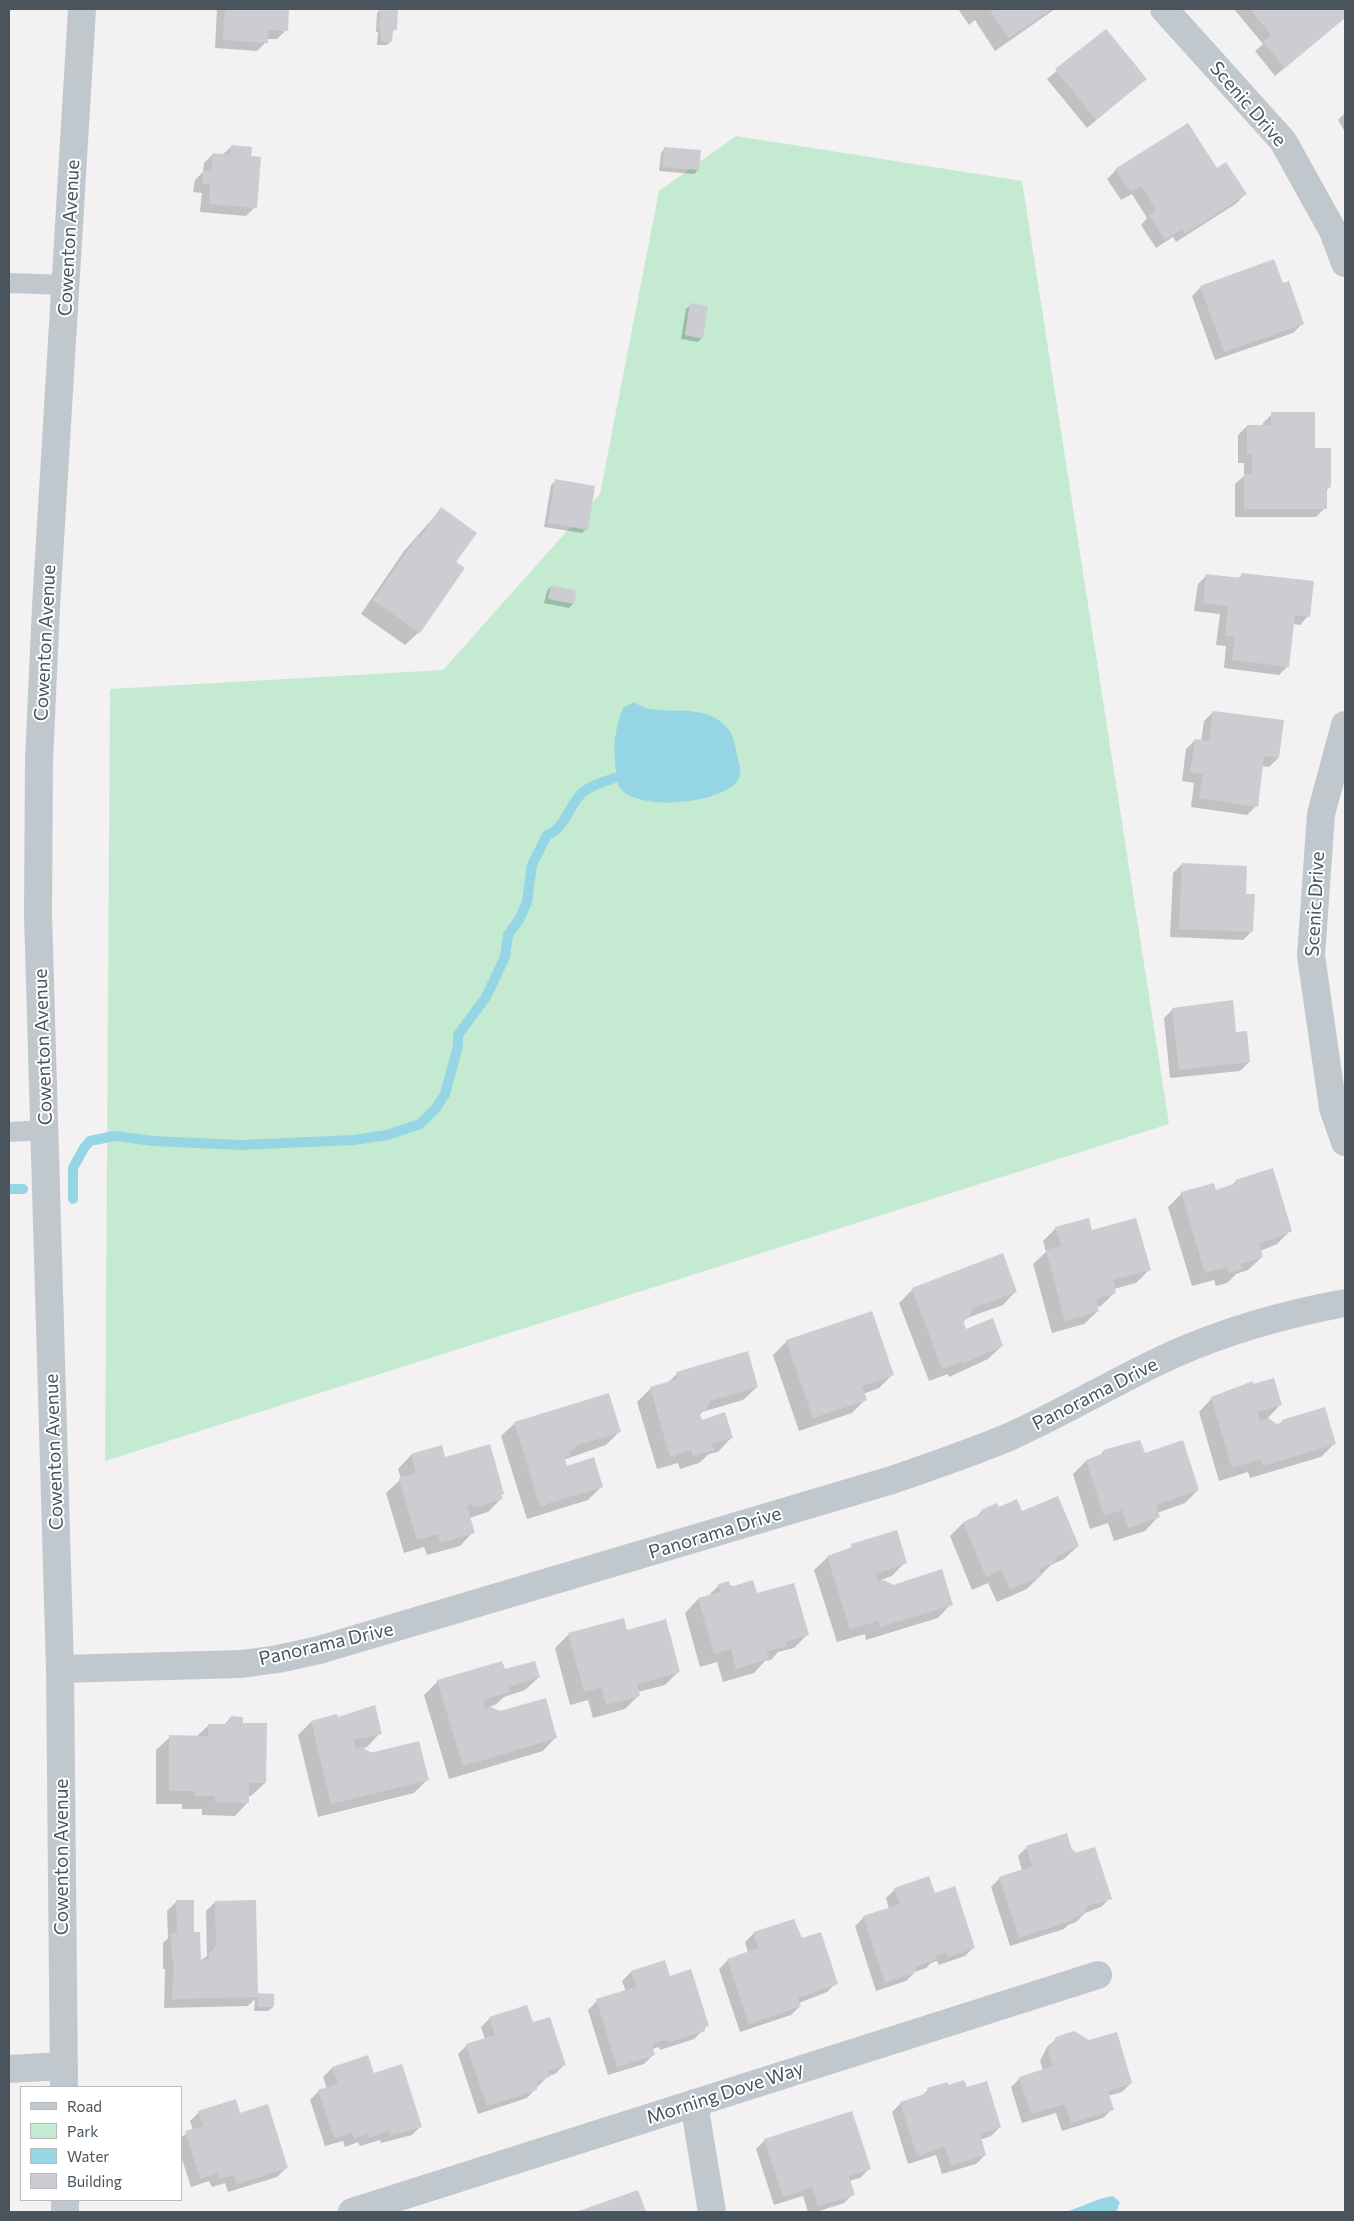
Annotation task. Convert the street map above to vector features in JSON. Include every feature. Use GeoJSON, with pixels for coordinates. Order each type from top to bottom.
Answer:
{"type":"FeatureCollection","features":[{"type":"Feature","properties":{"kind":"street","name":"Cowenton Avenue"},"geometry":{"type":"LineString","coordinates":[[64,2077],[60,1669],[38,914],[39,760],[46,607],[82,9]]}},
{"type":"Feature","properties":{"kind":"street","name":"Scenic Drive"},"geometry":{"type":"LineString","coordinates":[[1164,9],[1283,141],[1334,231],[1345,263]]}},
{"type":"Feature","properties":{"kind":"street","name":"Scenic Drive"},"geometry":{"type":"LineString","coordinates":[[1345,725],[1321,814],[1311,956],[1333,1108],[1345,1142]]}},
{"type":"Feature","properties":{"kind":"street","name":"Panorama Drive"},"geometry":{"type":"LineString","coordinates":[[60,1669],[242,1664],[278,1659],[371,1635],[945,1462],[1011,1436],[1171,1355],[1216,1336],[1254,1324],[1345,1303]]}},
{"type":"Feature","properties":{"kind":"street","name":"Morning Dove Way"},"geometry":{"type":"LineString","coordinates":[[352,2212],[1098,1975]]}},
{"type":"Feature","properties":{"kind":"street"},"geometry":{"type":"LineString","coordinates":[[9,2069],[64,2077]]}},
{"type":"Feature","properties":{"kind":"street"},"geometry":{"type":"LineString","coordinates":[[694,2103],[712,2212]]}},
{"type":"Feature","properties":{"kind":"lane"},"geometry":{"type":"LineString","coordinates":[[9,283],[66,285]]}},
{"type":"Feature","properties":{"kind":"lane"},"geometry":{"type":"LineString","coordinates":[[9,1132],[45,1130]]}},
{"type":"Feature","properties":{"kind":"green space"},"geometry":{"type":"Polygon","coordinates":[[[736,136],[1022,181],[1169,1124],[105,1461],[110,689],[443,670],[600,494],[659,191],[736,136]]]}},
{"type":"Feature","properties":{"kind":"water"},"geometry":{"type":"Polygon","coordinates":[[[634,702],[656,710],[707,714],[719,720],[731,732],[733,738],[740,768],[738,780],[729,788],[715,795],[697,800],[659,802],[641,800],[628,794],[618,783],[615,762],[615,739],[623,708],[634,702]]]}},
{"type":"Feature","properties":{"kind":"water"},"geometry":{"type":"Polygon","coordinates":[[[1113,2196],[1120,2202],[1116,2212],[1066,2212],[1100,2199],[1113,2196]]]}},
{"type":"Feature","properties":{"kind":"building"},"geometry":{"type":"Polygon","coordinates":[[[225,9],[289,9],[288,31],[268,30],[268,43],[223,40],[225,9]]]}},
{"type":"Feature","properties":{"kind":"building"},"geometry":{"type":"Polygon","coordinates":[[[380,9],[398,9],[397,30],[393,29],[392,42],[381,41],[381,29],[379,29],[380,9]]]}},
{"type":"Feature","properties":{"kind":"building"},"geometry":{"type":"Polygon","coordinates":[[[989,9],[1052,9],[1009,38],[989,9]]]}},
{"type":"Feature","properties":{"kind":"building"},"geometry":{"type":"Polygon","coordinates":[[[1250,9],[1345,9],[1345,18],[1285,68],[1263,42],[1271,35],[1250,9]]]}},
{"type":"Feature","properties":{"kind":"building"},"geometry":{"type":"Polygon","coordinates":[[[1106,29],[1147,79],[1096,120],[1055,69],[1106,29]]]}},
{"type":"Feature","properties":{"kind":"building"},"geometry":{"type":"Polygon","coordinates":[[[1188,123],[1217,168],[1226,162],[1247,194],[1185,234],[1182,229],[1165,240],[1149,215],[1156,210],[1141,186],[1130,192],[1115,169],[1188,123]]]}},
{"type":"Feature","properties":{"kind":"building"},"geometry":{"type":"Polygon","coordinates":[[[231,145],[252,147],[251,156],[261,157],[257,208],[209,204],[210,184],[202,184],[203,170],[211,171],[213,153],[230,155],[231,145]]]}},
{"type":"Feature","properties":{"kind":"building"},"geometry":{"type":"Polygon","coordinates":[[[664,147],[701,150],[699,170],[663,167],[664,147]]]}},
{"type":"Feature","properties":{"kind":"building"},"geometry":{"type":"Polygon","coordinates":[[[1274,259],[1283,283],[1289,281],[1304,324],[1224,352],[1200,286],[1274,259]]]}},
{"type":"Feature","properties":{"kind":"building"},"geometry":{"type":"Polygon","coordinates":[[[690,303],[708,306],[703,339],[685,335],[690,303]]]}},
{"type":"Feature","properties":{"kind":"building"},"geometry":{"type":"Polygon","coordinates":[[[1271,412],[1315,412],[1315,448],[1331,448],[1331,487],[1327,487],[1327,509],[1244,509],[1244,474],[1252,474],[1252,454],[1247,454],[1247,425],[1271,425],[1271,412]]]}},
{"type":"Feature","properties":{"kind":"building"},"geometry":{"type":"Polygon","coordinates":[[[555,479],[595,486],[588,530],[548,523],[555,479]]]}},
{"type":"Feature","properties":{"kind":"building"},"geometry":{"type":"Polygon","coordinates":[[[441,507],[477,533],[456,562],[465,568],[420,633],[373,600],[441,507]]]}},
{"type":"Feature","properties":{"kind":"building"},"geometry":{"type":"Polygon","coordinates":[[[1241,573],[1314,581],[1310,617],[1295,615],[1289,667],[1232,660],[1235,637],[1225,636],[1228,606],[1203,603],[1206,574],[1241,578],[1241,573]]]}},
{"type":"Feature","properties":{"kind":"building"},"geometry":{"type":"Polygon","coordinates":[[[551,585],[577,591],[574,604],[548,599],[551,585]]]}},
{"type":"Feature","properties":{"kind":"building"},"geometry":{"type":"Polygon","coordinates":[[[1213,711],[1284,720],[1279,758],[1264,756],[1258,807],[1199,798],[1203,774],[1190,772],[1195,739],[1209,741],[1213,711]]]}},
{"type":"Feature","properties":{"kind":"building"},"geometry":{"type":"Polygon","coordinates":[[[1182,863],[1247,866],[1246,894],[1255,894],[1253,932],[1179,929],[1182,863]]]}},
{"type":"Feature","properties":{"kind":"building"},"geometry":{"type":"Polygon","coordinates":[[[1233,1000],[1236,1032],[1247,1031],[1250,1062],[1179,1070],[1172,1008],[1233,1000]]]}},
{"type":"Feature","properties":{"kind":"building"},"geometry":{"type":"Polygon","coordinates":[[[1273,1168],[1292,1231],[1259,1244],[1263,1257],[1240,1264],[1242,1270],[1229,1273],[1227,1267],[1205,1273],[1181,1192],[1214,1183],[1216,1190],[1236,1183],[1235,1180],[1273,1168]]]}},
{"type":"Feature","properties":{"kind":"building"},"geometry":{"type":"Polygon","coordinates":[[[1089,1218],[1092,1230],[1136,1218],[1151,1270],[1113,1280],[1116,1293],[1096,1299],[1099,1311],[1065,1321],[1046,1250],[1061,1246],[1055,1227],[1089,1218]]]}},
{"type":"Feature","properties":{"kind":"building"},"geometry":{"type":"Polygon","coordinates":[[[1003,1253],[1017,1292],[973,1308],[969,1318],[963,1320],[966,1329],[993,1318],[1003,1346],[962,1364],[961,1362],[942,1369],[912,1288],[1003,1253]]]}},
{"type":"Feature","properties":{"kind":"building"},"geometry":{"type":"Polygon","coordinates":[[[872,1311],[894,1375],[862,1386],[867,1400],[813,1418],[786,1340],[872,1311]]]}},
{"type":"Feature","properties":{"kind":"building"},"geometry":{"type":"Polygon","coordinates":[[[748,1351],[758,1387],[710,1401],[706,1410],[699,1412],[702,1420],[725,1412],[733,1438],[712,1444],[714,1450],[693,1456],[691,1450],[670,1457],[650,1387],[678,1379],[676,1372],[748,1351]]]}},
{"type":"Feature","properties":{"kind":"building"},"geometry":{"type":"Polygon","coordinates":[[[1274,1378],[1282,1405],[1258,1412],[1260,1421],[1268,1418],[1277,1424],[1283,1422],[1282,1420],[1325,1407],[1336,1444],[1263,1466],[1261,1459],[1232,1468],[1211,1397],[1253,1381],[1253,1384],[1274,1378]]]}},
{"type":"Feature","properties":{"kind":"building"},"geometry":{"type":"Polygon","coordinates":[[[609,1393],[621,1432],[575,1446],[576,1448],[569,1450],[570,1455],[564,1457],[567,1466],[594,1457],[603,1487],[540,1506],[514,1422],[609,1393]]]}},
{"type":"Feature","properties":{"kind":"building"},"geometry":{"type":"Polygon","coordinates":[[[1140,1440],[1145,1453],[1183,1440],[1199,1490],[1156,1505],[1160,1517],[1128,1528],[1122,1510],[1104,1516],[1086,1460],[1104,1453],[1103,1450],[1140,1440]]]}},
{"type":"Feature","properties":{"kind":"building"},"geometry":{"type":"Polygon","coordinates":[[[490,1444],[504,1494],[501,1495],[503,1499],[473,1508],[472,1504],[467,1506],[475,1533],[440,1543],[438,1534],[417,1540],[399,1478],[416,1473],[411,1454],[442,1445],[445,1457],[490,1444]]]}},
{"type":"Feature","properties":{"kind":"building"},"geometry":{"type":"Polygon","coordinates":[[[1058,1496],[1079,1546],[1055,1557],[1056,1562],[1039,1569],[1042,1576],[1010,1589],[1002,1570],[986,1577],[963,1522],[983,1513],[981,1510],[997,1503],[999,1507],[1017,1499],[1022,1511],[1058,1496]]]}},
{"type":"Feature","properties":{"kind":"building"},"geometry":{"type":"Polygon","coordinates":[[[897,1530],[907,1563],[875,1574],[878,1582],[884,1580],[893,1585],[942,1569],[953,1605],[880,1627],[878,1621],[850,1629],[827,1556],[852,1547],[851,1544],[897,1530]]]}},
{"type":"Feature","properties":{"kind":"building"},"geometry":{"type":"Polygon","coordinates":[[[753,1580],[757,1593],[794,1583],[809,1635],[785,1642],[786,1646],[766,1652],[769,1659],[736,1669],[731,1649],[714,1654],[698,1598],[721,1592],[718,1584],[729,1581],[730,1585],[734,1586],[753,1580]]]}},
{"type":"Feature","properties":{"kind":"building"},"geometry":{"type":"Polygon","coordinates":[[[624,1618],[627,1630],[666,1619],[680,1672],[637,1684],[640,1696],[606,1705],[601,1687],[584,1692],[568,1633],[624,1618]]]}},
{"type":"Feature","properties":{"kind":"building"},"geometry":{"type":"Polygon","coordinates":[[[502,1661],[505,1669],[535,1661],[540,1677],[509,1687],[510,1692],[483,1700],[485,1708],[491,1707],[500,1711],[546,1698],[557,1738],[463,1766],[437,1680],[502,1661]]]}},
{"type":"Feature","properties":{"kind":"building"},"geometry":{"type":"Polygon","coordinates":[[[375,1705],[382,1734],[354,1740],[356,1749],[363,1747],[370,1753],[419,1741],[429,1780],[331,1804],[311,1721],[337,1714],[338,1717],[375,1705]]]}},
{"type":"Feature","properties":{"kind":"building"},"geometry":{"type":"Polygon","coordinates":[[[231,1716],[243,1717],[243,1723],[267,1723],[266,1783],[249,1783],[249,1803],[215,1802],[215,1796],[195,1796],[195,1791],[169,1791],[169,1735],[208,1736],[208,1724],[227,1724],[227,1721],[231,1721],[231,1716]]]}},
{"type":"Feature","properties":{"kind":"building"},"geometry":{"type":"Polygon","coordinates":[[[1067,1833],[1072,1850],[1074,1849],[1075,1853],[1095,1847],[1112,1899],[1088,1906],[1085,1909],[1086,1913],[1073,1918],[1074,1920],[1019,1938],[999,1877],[1032,1866],[1026,1846],[1067,1833]]]}},
{"type":"Feature","properties":{"kind":"building"},"geometry":{"type":"Polygon","coordinates":[[[929,1876],[935,1893],[955,1886],[975,1948],[948,1957],[946,1953],[936,1956],[937,1959],[915,1967],[916,1972],[885,1983],[863,1916],[900,1904],[894,1888],[929,1876]]]}},
{"type":"Feature","properties":{"kind":"building"},"geometry":{"type":"Polygon","coordinates":[[[176,1900],[194,1900],[194,1932],[200,1932],[201,1960],[209,1959],[209,1954],[216,1946],[215,1901],[256,1900],[258,1993],[274,1994],[274,2007],[258,2007],[258,1997],[172,1999],[174,1961],[172,1961],[171,1933],[177,1933],[176,1900]]]}},
{"type":"Feature","properties":{"kind":"building"},"geometry":{"type":"Polygon","coordinates":[[[794,1919],[802,1938],[821,1932],[838,1984],[798,1998],[801,2006],[749,2024],[727,1959],[758,1948],[753,1932],[794,1919]]]}},
{"type":"Feature","properties":{"kind":"building"},"geometry":{"type":"Polygon","coordinates":[[[665,1960],[670,1976],[691,1969],[709,2026],[704,2027],[705,2031],[669,2042],[668,2039],[652,2044],[655,2055],[617,2067],[596,1999],[636,1987],[631,1971],[665,1960]]]}},
{"type":"Feature","properties":{"kind":"building"},"geometry":{"type":"Polygon","coordinates":[[[527,2005],[533,2022],[550,2017],[566,2065],[548,2071],[550,2077],[537,2081],[537,2090],[487,2106],[466,2044],[495,2035],[489,2017],[527,2005]]]}},
{"type":"Feature","properties":{"kind":"building"},"geometry":{"type":"Polygon","coordinates":[[[1074,2031],[1089,2040],[1117,2032],[1132,2083],[1108,2091],[1114,2110],[1071,2123],[1065,2104],[1031,2114],[1019,2077],[1053,2066],[1048,2051],[1056,2037],[1074,2031]]]}},
{"type":"Feature","properties":{"kind":"building"},"geometry":{"type":"Polygon","coordinates":[[[368,2055],[374,2073],[402,2064],[422,2127],[390,2135],[389,2131],[369,2138],[367,2134],[354,2139],[352,2133],[334,2138],[318,2090],[338,2084],[332,2067],[368,2055]]]}},
{"type":"Feature","properties":{"kind":"building"},"geometry":{"type":"Polygon","coordinates":[[[964,2080],[967,2087],[987,2081],[1001,2127],[980,2134],[986,2155],[951,2166],[945,2147],[917,2156],[900,2102],[928,2093],[927,2088],[948,2082],[948,2085],[964,2080]]]}},
{"type":"Feature","properties":{"kind":"building"},"geometry":{"type":"Polygon","coordinates":[[[236,2099],[240,2113],[268,2104],[288,2168],[237,2184],[234,2175],[220,2179],[218,2173],[200,2179],[185,2131],[203,2126],[198,2111],[236,2099]]]}},
{"type":"Feature","properties":{"kind":"building"},"geometry":{"type":"Polygon","coordinates":[[[852,2111],[871,2169],[849,2176],[855,2195],[818,2206],[812,2187],[783,2197],[764,2139],[852,2111]]]}},
{"type":"Feature","properties":{"kind":"building"},"geometry":{"type":"Polygon","coordinates":[[[638,2190],[646,2212],[576,2212],[638,2190]]]}},
{"type":"Feature","properties":{"kind":"waterway"},"geometry":{"type":"LineString","coordinates":[[73,1199],[73,1168],[90,1141],[114,1136],[154,1141],[241,1145],[354,1140],[387,1135],[420,1124],[436,1108],[445,1094],[458,1046],[458,1035],[486,997],[505,957],[508,935],[520,918],[527,902],[532,865],[547,835],[559,827],[577,798],[585,790],[614,778]]}},
{"type":"Feature","properties":{"kind":"waterway"},"geometry":{"type":"LineString","coordinates":[[9,1189],[23,1189]]}}]}
